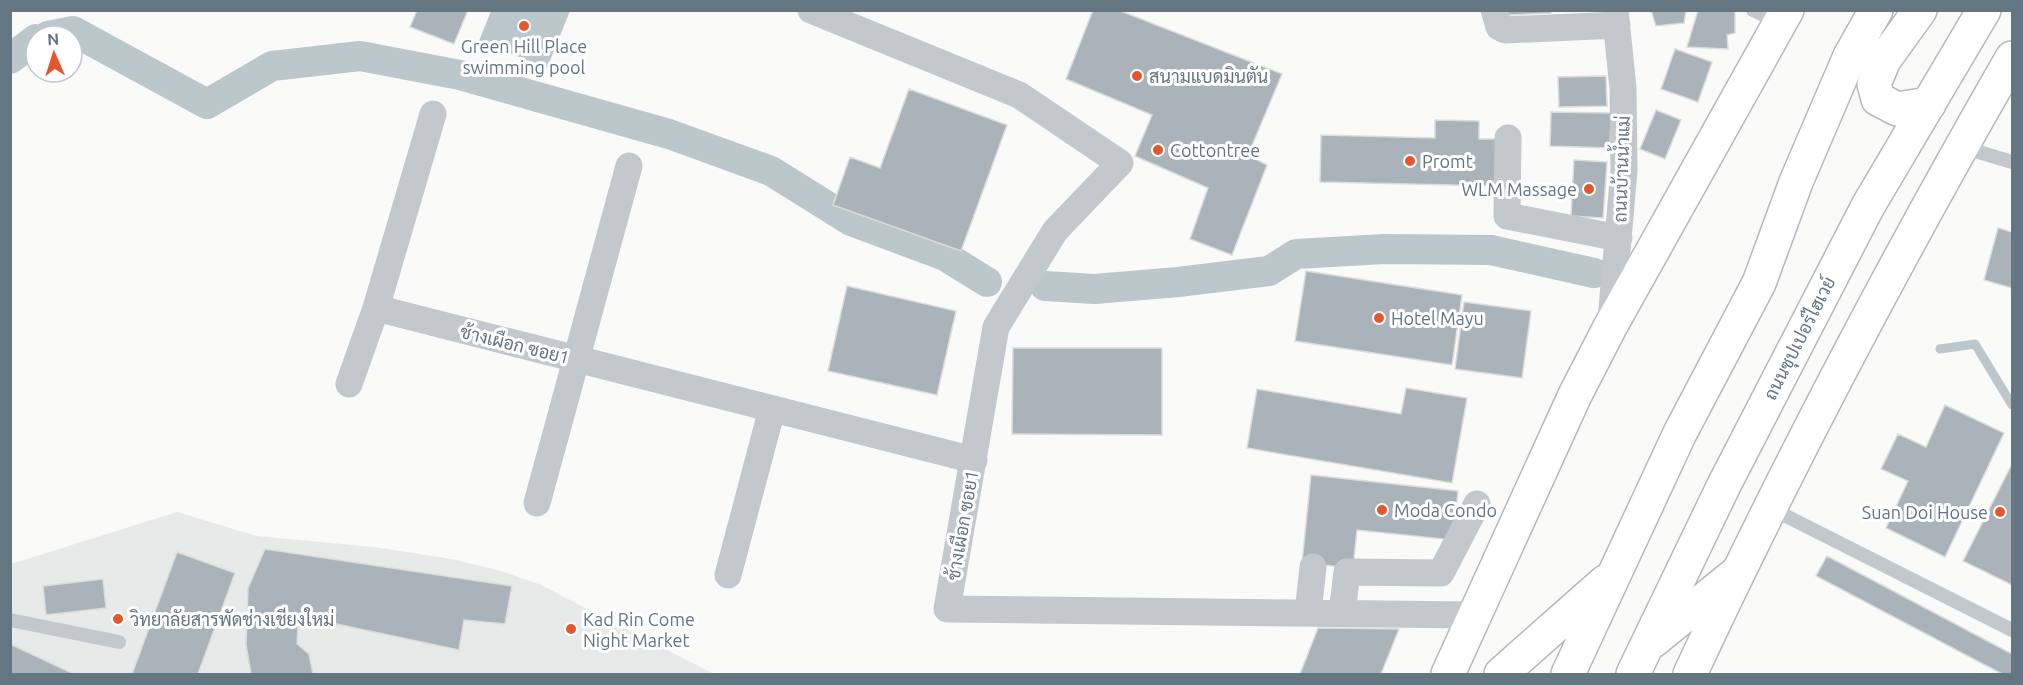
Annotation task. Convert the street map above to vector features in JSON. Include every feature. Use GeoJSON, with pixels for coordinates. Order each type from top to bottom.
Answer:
{"type":"FeatureCollection","features":[{"type":"Feature","properties":{"kind":"main road"},"geometry":{"type":"LineString","coordinates":[[1568,675],[1612,576],[1715,362],[1759,283],[1796,182],[1850,56],[1876,10]]}},
{"type":"Feature","properties":{"kind":"main road"},"geometry":{"type":"LineString","coordinates":[[1920,10],[1884,60],[1874,84],[1878,99],[1897,110],[1929,104]]}},
{"type":"Feature","properties":{"kind":"main road","name":"ถนนซุปเปอร์ไฮเวย์"},"geometry":{"type":"LineString","coordinates":[[1639,661],[1724,485],[1868,206],[1984,10]]}},
{"type":"Feature","properties":{"kind":"main road"},"geometry":{"type":"LineString","coordinates":[[1448,675],[1473,615],[1610,327],[1774,15]]}},
{"type":"Feature","properties":{"kind":"main road"},"geometry":{"type":"LineString","coordinates":[[1690,675],[1770,508],[1962,147],[2013,58]]}},
{"type":"Feature","properties":{"kind":"main road"},"geometry":{"type":"LineString","coordinates":[[1639,661],[1738,572]]}},
{"type":"Feature","properties":{"kind":"main road"},"geometry":{"type":"LineString","coordinates":[[1501,675],[1612,576]]}},
{"type":"Feature","properties":{"kind":"street"},"geometry":{"type":"LineString","coordinates":[[812,10],[1018,95],[1120,163],[1055,231],[996,327],[974,460]]}},
{"type":"Feature","properties":{"kind":"street"},"geometry":{"type":"LineString","coordinates":[[1494,10],[1499,27],[1505,30],[1616,18]]}},
{"type":"Feature","properties":{"kind":"street","name":"ถนนบ้านน้ำแม่"},"geometry":{"type":"LineString","coordinates":[[1610,327],[1624,170],[1623,88],[1616,18]]}},
{"type":"Feature","properties":{"kind":"street"},"geometry":{"type":"LineString","coordinates":[[350,384],[376,308],[433,114]]}},
{"type":"Feature","properties":{"kind":"street"},"geometry":{"type":"LineString","coordinates":[[1509,138],[1507,216],[1619,238]]}},
{"type":"Feature","properties":{"kind":"street"},"geometry":{"type":"LineString","coordinates":[[537,503],[629,166]]}},
{"type":"Feature","properties":{"kind":"street","name":"ช้างเผือก ซอย1"},"geometry":{"type":"LineString","coordinates":[[376,308],[974,460],[947,609],[1473,615]]}},
{"type":"Feature","properties":{"kind":"street"},"geometry":{"type":"LineString","coordinates":[[729,575],[772,409]]}},
{"type":"Feature","properties":{"kind":"street"},"geometry":{"type":"LineString","coordinates":[[1341,614],[1347,572],[1441,573],[1477,504]]}},
{"type":"Feature","properties":{"kind":"street"},"geometry":{"type":"LineString","coordinates":[[1308,613],[1313,567]]}},
{"type":"Feature","properties":{"kind":"lane"},"geometry":{"type":"LineString","coordinates":[[1962,147],[2013,162]]}},
{"type":"Feature","properties":{"kind":"lane"},"geometry":{"type":"LineString","coordinates":[[1770,508],[2013,630]]}},
{"type":"Feature","properties":{"kind":"lane"},"geometry":{"type":"LineString","coordinates":[[10,620],[119,642]]}},
{"type":"Feature","properties":{"kind":"shaded area","name":"Green Hill Place swimming pool"},"geometry":{"type":"Polygon","coordinates":[[[491,11],[570,11],[547,68],[479,41],[491,11]]]}},
{"type":"Feature","properties":{"kind":"shaded area"},"geometry":{"type":"Polygon","coordinates":[[[177,512],[257,536],[374,547],[452,559],[501,571],[539,584],[714,674],[11,674],[11,564],[177,512]]]}},
{"type":"Feature","properties":{"kind":"building"},"geometry":{"type":"Polygon","coordinates":[[[417,10],[468,10],[454,44],[410,27],[417,10]]]}},
{"type":"Feature","properties":{"kind":"building"},"geometry":{"type":"Polygon","coordinates":[[[1093,10],[1118,10],[1282,74],[1248,155],[1267,165],[1232,255],[1190,239],[1208,188],[1135,156],[1152,115],[1066,79],[1093,10]]]}},
{"type":"Feature","properties":{"kind":"building"},"geometry":{"type":"Polygon","coordinates":[[[1508,10],[1551,10],[1551,13],[1508,15],[1508,10]]]}},
{"type":"Feature","properties":{"kind":"building"},"geometry":{"type":"Polygon","coordinates":[[[1651,10],[1686,10],[1684,23],[1656,26],[1651,10]]]}},
{"type":"Feature","properties":{"kind":"building"},"geometry":{"type":"Polygon","coordinates":[[[1698,10],[1735,10],[1735,33],[1727,35],[1728,49],[1687,47],[1698,10]]]}},
{"type":"Feature","properties":{"kind":"building"},"geometry":{"type":"Polygon","coordinates":[[[1675,49],[1712,62],[1698,102],[1661,89],[1675,49]]]}},
{"type":"Feature","properties":{"kind":"building"},"geometry":{"type":"Polygon","coordinates":[[[1606,76],[1607,106],[1559,107],[1558,77],[1606,76]]]}},
{"type":"Feature","properties":{"kind":"building"},"geometry":{"type":"Polygon","coordinates":[[[909,89],[1007,125],[961,251],[833,205],[850,157],[880,168],[909,89]]]}},
{"type":"Feature","properties":{"kind":"building"},"geometry":{"type":"Polygon","coordinates":[[[1656,110],[1681,120],[1665,159],[1640,149],[1656,110]]]}},
{"type":"Feature","properties":{"kind":"building"},"geometry":{"type":"Polygon","coordinates":[[[1551,112],[1611,113],[1610,148],[1550,146],[1551,112]]]}},
{"type":"Feature","properties":{"kind":"building","name":"Promt"},"geometry":{"type":"Polygon","coordinates":[[[1435,120],[1479,121],[1479,139],[1501,139],[1500,186],[1320,182],[1321,135],[1435,138],[1435,120]]]}},
{"type":"Feature","properties":{"kind":"building","name":"WLM Massage"},"geometry":{"type":"Polygon","coordinates":[[[1574,160],[1607,162],[1603,218],[1571,216],[1574,160]]]}},
{"type":"Feature","properties":{"kind":"building"},"geometry":{"type":"Polygon","coordinates":[[[1998,228],[2012,232],[2012,288],[1984,280],[1998,228]]]}},
{"type":"Feature","properties":{"kind":"building","name":"Hotel Mayu"},"geometry":{"type":"Polygon","coordinates":[[[1306,271],[1462,295],[1452,365],[1295,341],[1306,271]]]}},
{"type":"Feature","properties":{"kind":"building"},"geometry":{"type":"Polygon","coordinates":[[[847,286],[956,311],[937,395],[828,371],[847,286]]]}},
{"type":"Feature","properties":{"kind":"building"},"geometry":{"type":"Polygon","coordinates":[[[1464,302],[1531,311],[1522,378],[1455,369],[1464,302]]]}},
{"type":"Feature","properties":{"kind":"building"},"geometry":{"type":"Polygon","coordinates":[[[1013,348],[1162,348],[1162,435],[1012,434],[1013,348]]]}},
{"type":"Feature","properties":{"kind":"building"},"geometry":{"type":"Polygon","coordinates":[[[1406,388],[1467,398],[1452,483],[1247,448],[1257,389],[1401,414],[1406,388]]]}},
{"type":"Feature","properties":{"kind":"building"},"geometry":{"type":"Polygon","coordinates":[[[1945,405],[2004,433],[1945,557],[1886,528],[1908,481],[1881,469],[1898,434],[1926,447],[1945,405]]]}},
{"type":"Feature","properties":{"kind":"building","name":"Suan Doi House"},"geometry":{"type":"Polygon","coordinates":[[[2012,464],[2012,585],[1963,561],[2012,464]]]}},
{"type":"Feature","properties":{"kind":"building","name":"Moda Condo"},"geometry":{"type":"Polygon","coordinates":[[[1311,475],[1458,491],[1453,540],[1357,530],[1353,568],[1302,563],[1311,475]]]}},
{"type":"Feature","properties":{"kind":"building"},"geometry":{"type":"Polygon","coordinates":[[[265,549],[512,586],[505,624],[464,620],[459,650],[313,619],[298,625],[297,644],[309,654],[313,674],[251,674],[246,645],[248,588],[265,549]]]}},
{"type":"Feature","properties":{"kind":"building"},"geometry":{"type":"Polygon","coordinates":[[[177,552],[235,573],[198,674],[132,674],[177,552]]]}},
{"type":"Feature","properties":{"kind":"building"},"geometry":{"type":"Polygon","coordinates":[[[1827,556],[2012,654],[2012,674],[2002,674],[1816,576],[1827,556]]]}},
{"type":"Feature","properties":{"kind":"building"},"geometry":{"type":"Polygon","coordinates":[[[103,579],[106,608],[46,615],[43,586],[103,579]]]}},
{"type":"Feature","properties":{"kind":"building"},"geometry":{"type":"Polygon","coordinates":[[[1318,628],[1399,629],[1381,674],[1300,674],[1318,628]]]}},
{"type":"Feature","properties":{"kind":"building"},"geometry":{"type":"Polygon","coordinates":[[[10,644],[74,674],[10,674],[10,644]]]}},
{"type":"Feature","properties":{"kind":"waterway"},"geometry":{"type":"LineString","coordinates":[[84,37],[207,104],[272,66],[360,56],[460,75],[669,134],[771,171],[851,221],[945,256],[987,282]]}},
{"type":"Feature","properties":{"kind":"waterway"},"geometry":{"type":"LineString","coordinates":[[10,59],[24,48]]}},
{"type":"Feature","properties":{"kind":"waterway"},"geometry":{"type":"LineString","coordinates":[[1045,286],[1094,289],[1178,282],[1269,271],[1296,254],[1385,249],[1491,250],[1594,273]]}},
{"type":"Feature","properties":{"kind":"waterway"},"geometry":{"type":"LineString","coordinates":[[1940,349],[1975,344],[2012,405]]}},
{"type":"Feature","properties":{"kind":"place","name":"Green Hill Place swimming pool"},"geometry":{"type":"Point","coordinates":[524,26]}},
{"type":"Feature","properties":{"kind":"place","name":"สนามแบดมินตัน"},"geometry":{"type":"Point","coordinates":[1137,76]}},
{"type":"Feature","properties":{"kind":"place","name":"Cottontree"},"geometry":{"type":"Point","coordinates":[1158,150]}},
{"type":"Feature","properties":{"kind":"place","name":"Promt"},"geometry":{"type":"Point","coordinates":[1410,161]}},
{"type":"Feature","properties":{"kind":"place","name":"WLM Massage"},"geometry":{"type":"Point","coordinates":[1589,189]}},
{"type":"Feature","properties":{"kind":"place","name":"Hotel Mayu"},"geometry":{"type":"Point","coordinates":[1379,318]}},
{"type":"Feature","properties":{"kind":"place","name":"Moda Condo"},"geometry":{"type":"Point","coordinates":[1382,510]}},
{"type":"Feature","properties":{"kind":"place","name":"Suan Doi House"},"geometry":{"type":"Point","coordinates":[2000,512]}},
{"type":"Feature","properties":{"kind":"place","name":"วิทยาลัยสารพัดช่างเชียงใหม่"},"geometry":{"type":"Point","coordinates":[118,619]}},
{"type":"Feature","properties":{"kind":"place","name":"Kad Rin Come Night Market"},"geometry":{"type":"Point","coordinates":[571,629]}}]}
